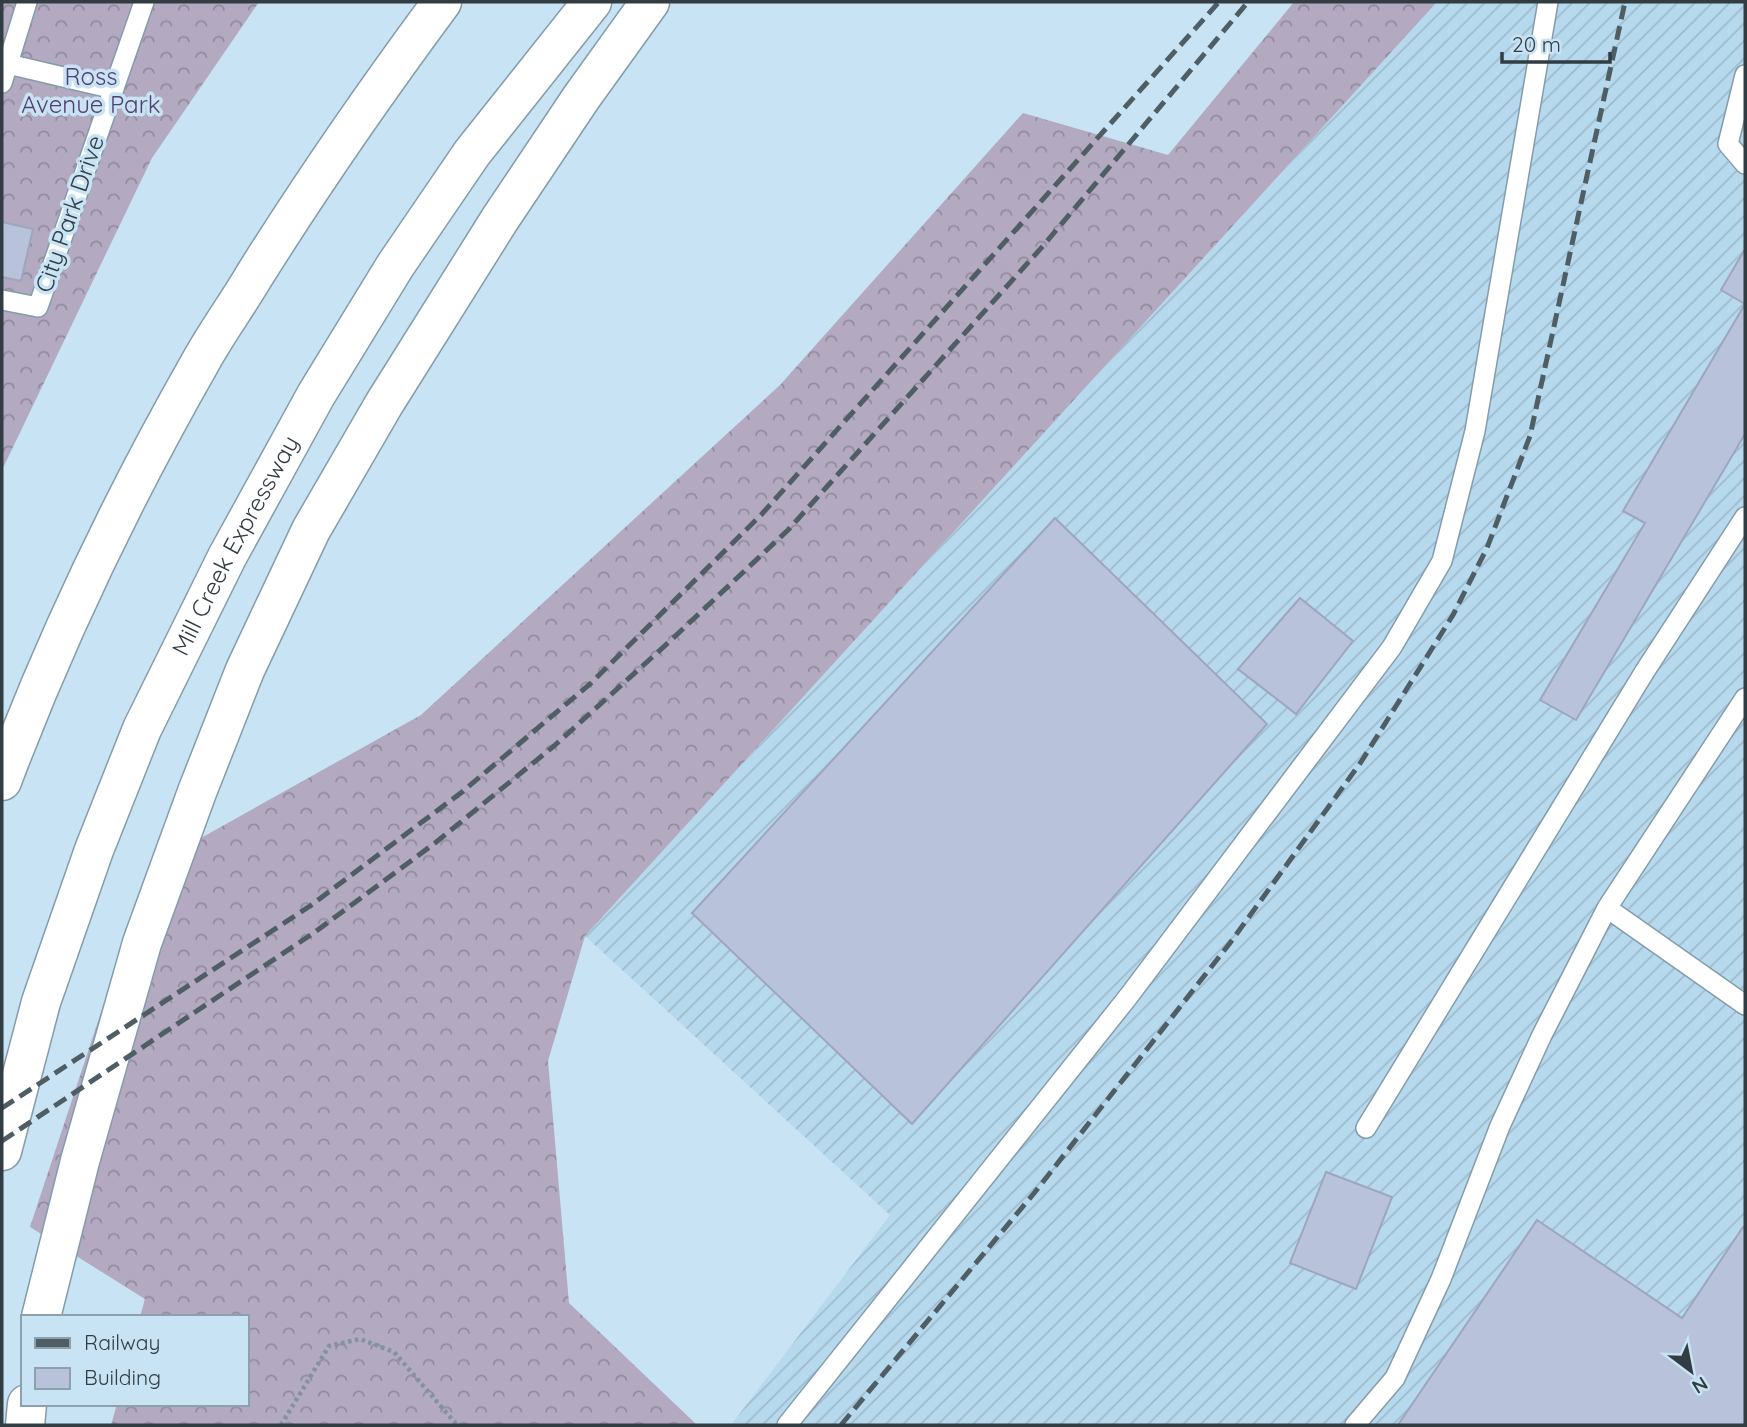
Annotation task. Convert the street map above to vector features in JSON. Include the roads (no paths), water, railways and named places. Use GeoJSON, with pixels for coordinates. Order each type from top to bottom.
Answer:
{"type":"FeatureCollection","features":[{"type":"Feature","properties":{"kind":"highway"},"geometry":{"type":"LineString","coordinates":[[2,781],[68,617],[122,508],[202,360],[318,177],[369,101],[442,2]]}},
{"type":"Feature","properties":{"kind":"highway","name":"Mill Creek Expressway"},"geometry":{"type":"LineString","coordinates":[[2,1151],[41,1002],[94,850],[142,729],[227,557],[316,395],[395,266],[472,153],[592,2]]}},
{"type":"Feature","properties":{"kind":"highway"},"geometry":{"type":"LineString","coordinates":[[42,1315],[80,1161],[142,943],[197,792],[262,635],[311,530],[384,404],[507,208],[650,2]]}},
{"type":"Feature","properties":{"kind":"highway"},"geometry":{"type":"LineString","coordinates":[[24,1425],[27,1406]]}},
{"type":"Feature","properties":{"kind":"lane"},"geometry":{"type":"LineString","coordinates":[[2,83],[27,2]]}},
{"type":"Feature","properties":{"kind":"lane","name":"City Park Drive"},"geometry":{"type":"LineString","coordinates":[[2,300],[38,307],[144,2]]}},
{"type":"Feature","properties":{"kind":"lane"},"geometry":{"type":"LineString","coordinates":[[787,1425],[1128,997],[1392,647],[1442,561],[1475,431],[1548,2]]}},
{"type":"Feature","properties":{"kind":"lane"},"geometry":{"type":"LineString","coordinates":[[8,64],[114,89]]}},
{"type":"Feature","properties":{"kind":"lane"},"geometry":{"type":"LineString","coordinates":[[1745,75],[1728,144],[1745,164]]}},
{"type":"Feature","properties":{"kind":"lane"},"geometry":{"type":"LineString","coordinates":[[1366,1128],[1646,671],[1745,517]]}},
{"type":"Feature","properties":{"kind":"lane"},"geometry":{"type":"LineString","coordinates":[[1355,1425],[1395,1378],[1441,1279],[1500,1126],[1542,1035],[1607,908],[1745,698]]}},
{"type":"Feature","properties":{"kind":"lane"},"geometry":{"type":"LineString","coordinates":[[1607,908],[1745,1004]]}},
{"type":"Feature","properties":{"kind":"railway"},"geometry":{"type":"LineString","coordinates":[[2,1108],[310,906],[462,792],[590,684],[761,515],[1219,2]]}},
{"type":"Feature","properties":{"kind":"railway"},"geometry":{"type":"LineString","coordinates":[[2,1141],[315,932],[435,843],[554,746],[669,642],[788,530],[1043,246],[1248,2]]}},
{"type":"Feature","properties":{"kind":"railway"},"geometry":{"type":"LineString","coordinates":[[841,1425],[1035,1192],[1230,943],[1361,762],[1453,615],[1487,548],[1530,436],[1625,2]]}},
{"type":"Feature","properties":{"kind":"park label","name":"Ross Avenue Park"},"geometry":{"type":"Point","coordinates":[91,91]}}]}
